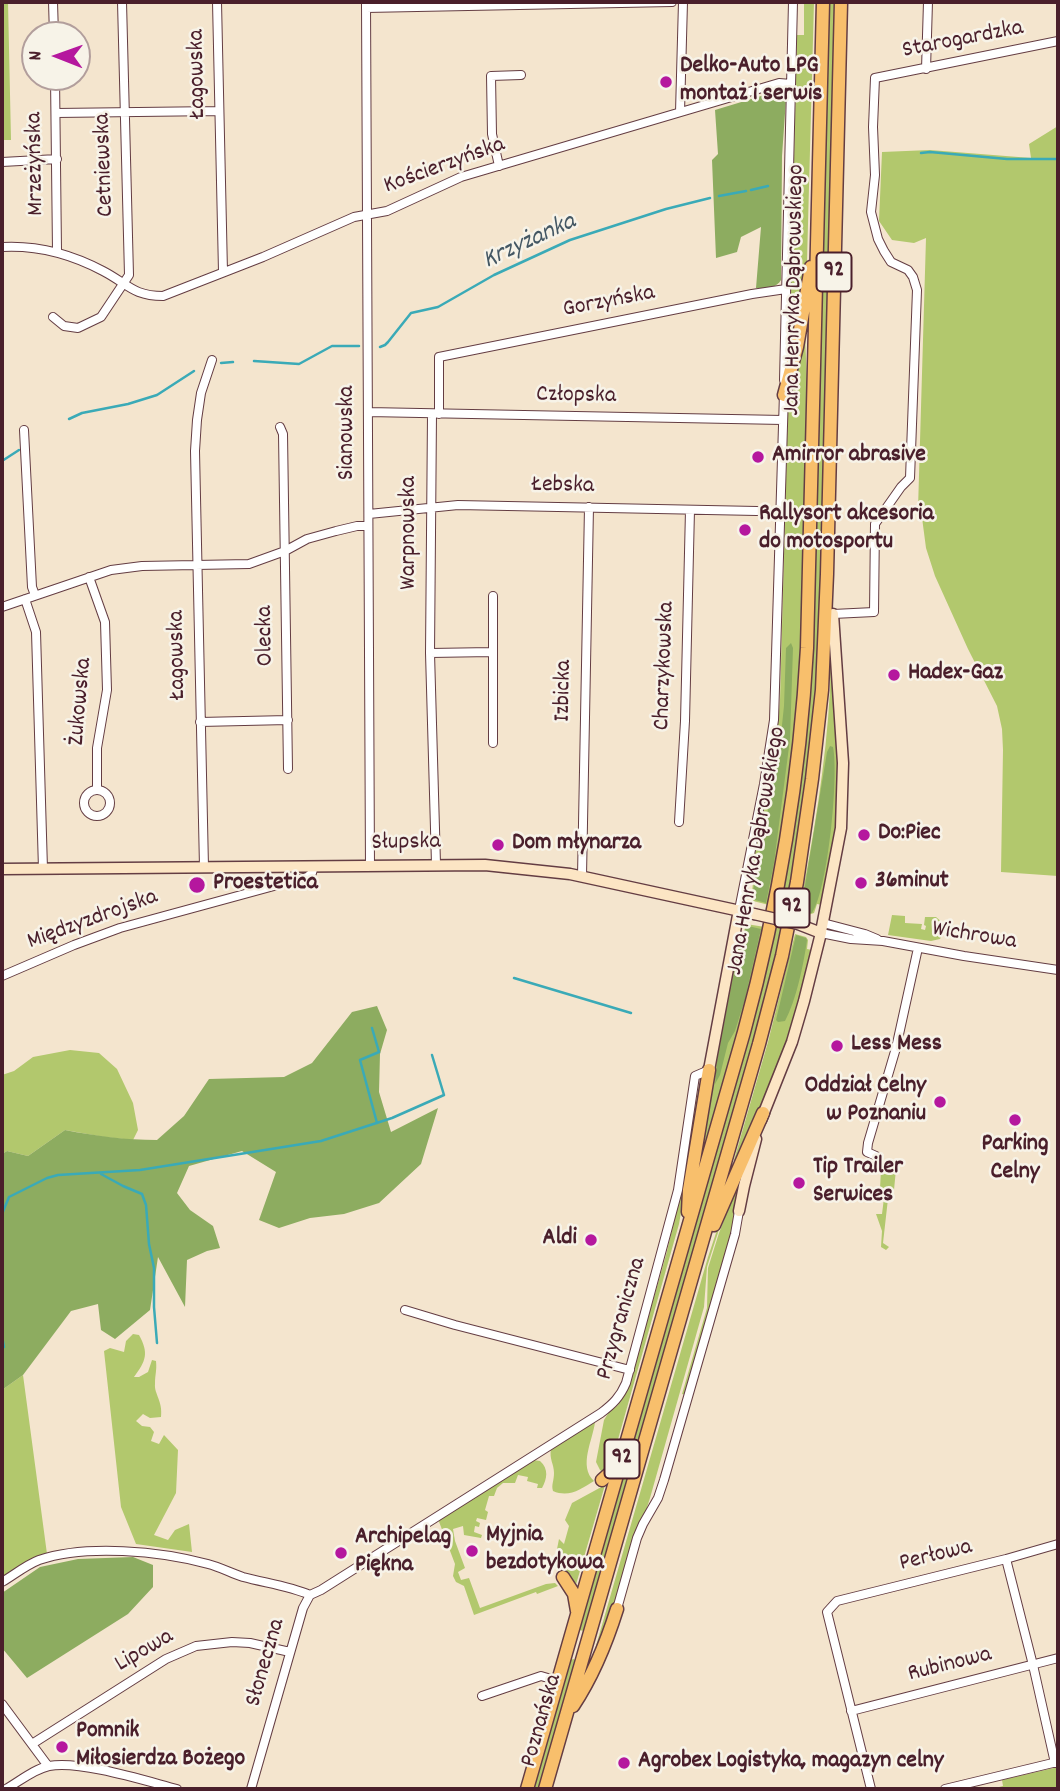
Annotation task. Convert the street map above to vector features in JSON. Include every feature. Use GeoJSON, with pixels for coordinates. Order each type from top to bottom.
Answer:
{"type":"FeatureCollection","features":[{"type":"Feature","properties":{"kind":"main road","name":"Jana Henryka Dąbrowskiego"},"geometry":{"type":"LineString","coordinates":[[558,1681],[760,974],[781,871],[800,738],[807,648],[823,2]]}},
{"type":"Feature","properties":{"kind":"main road","name":"Jana Henryka Dąbrowskiego"},"geometry":{"type":"LineString","coordinates":[[581,1664],[767,1014],[782,956],[806,824],[819,720],[825,630],[841,2]]}},
{"type":"Feature","properties":{"kind":"main road"},"geometry":{"type":"LineString","coordinates":[[783,394],[797,347],[818,218]]}},
{"type":"Feature","properties":{"kind":"main road"},"geometry":{"type":"LineString","coordinates":[[828,542],[833,576],[833,614]]}},
{"type":"Feature","properties":{"kind":"main road"},"geometry":{"type":"LineString","coordinates":[[686,1237],[689,1190],[709,1070]]}},
{"type":"Feature","properties":{"kind":"main road"},"geometry":{"type":"LineString","coordinates":[[696,1264],[763,1113]]}},
{"type":"Feature","properties":{"kind":"main road"},"geometry":{"type":"LineString","coordinates":[[602,1480],[621,1464]]}},
{"type":"Feature","properties":{"kind":"main road"},"geometry":{"type":"LineString","coordinates":[[563,1577],[575,1597],[576,1618]]}},
{"type":"Feature","properties":{"kind":"main road"},"geometry":{"type":"LineString","coordinates":[[565,1718],[595,1670],[617,1609]]}},
{"type":"Feature","properties":{"kind":"main road","name":"Poznańska"},"geometry":{"type":"LineString","coordinates":[[545,1789],[581,1664]]}},
{"type":"Feature","properties":{"kind":"main road","name":"Poznańska"},"geometry":{"type":"LineString","coordinates":[[527,1789],[558,1681]]}},
{"type":"Feature","properties":{"kind":"street"},"geometry":{"type":"LineString","coordinates":[[53,2],[54,21]]}},
{"type":"Feature","properties":{"kind":"street","name":"Cetniewska"},"geometry":{"type":"LineString","coordinates":[[122,2],[129,275],[122,283]]}},
{"type":"Feature","properties":{"kind":"street","name":"Łagowska"},"geometry":{"type":"LineString","coordinates":[[216,2],[223,272]]}},
{"type":"Feature","properties":{"kind":"street"},"geometry":{"type":"LineString","coordinates":[[366,5],[672,2]]}},
{"type":"Feature","properties":{"kind":"street"},"geometry":{"type":"LineString","coordinates":[[680,112],[683,2]]}},
{"type":"Feature","properties":{"kind":"street","name":"Jana Henryka Dąbrowskiego"},"geometry":{"type":"LineString","coordinates":[[738,911],[774,720],[793,2]]}},
{"type":"Feature","properties":{"kind":"street"},"geometry":{"type":"LineString","coordinates":[[926,69],[928,2]]}},
{"type":"Feature","properties":{"kind":"street","name":"Sianowska"},"geometry":{"type":"LineString","coordinates":[[366,5],[370,865]]}},
{"type":"Feature","properties":{"kind":"street","name":"Starogardzka"},"geometry":{"type":"LineString","coordinates":[[833,614],[874,612],[875,524],[910,478],[917,288],[908,270],[891,262],[884,251],[871,212],[875,175],[875,78],[1058,41]]}},
{"type":"Feature","properties":{"kind":"street"},"geometry":{"type":"LineString","coordinates":[[499,166],[492,134],[491,76],[521,75]]}},
{"type":"Feature","properties":{"kind":"street","name":"Kościerzyńska"},"geometry":{"type":"LineString","coordinates":[[2,247],[20,246],[57,251],[105,272],[138,293],[163,296],[354,217],[387,211],[461,177],[779,83],[791,84]]}},
{"type":"Feature","properties":{"kind":"street","name":"Mrzeżyńska"},"geometry":{"type":"LineString","coordinates":[[55,91],[57,251]]}},
{"type":"Feature","properties":{"kind":"street"},"geometry":{"type":"LineString","coordinates":[[55,113],[219,111]]}},
{"type":"Feature","properties":{"kind":"street"},"geometry":{"type":"LineString","coordinates":[[2,162],[57,159]]}},
{"type":"Feature","properties":{"kind":"street"},"geometry":{"type":"LineString","coordinates":[[53,317],[64,326],[78,328],[101,317],[122,283]]}},
{"type":"Feature","properties":{"kind":"street","name":"Gorzyńska"},"geometry":{"type":"LineString","coordinates":[[439,357],[786,289]]}},
{"type":"Feature","properties":{"kind":"street","name":"Warpnowska"},"geometry":{"type":"LineString","coordinates":[[436,864],[430,653],[430,508],[439,357]]}},
{"type":"Feature","properties":{"kind":"street","name":"Łagowska"},"geometry":{"type":"LineString","coordinates":[[204,867],[196,441],[201,393],[212,360]]}},
{"type":"Feature","properties":{"kind":"street","name":"Człopska"},"geometry":{"type":"LineString","coordinates":[[368,412],[783,420]]}},
{"type":"Feature","properties":{"kind":"street","name":"Olecka"},"geometry":{"type":"LineString","coordinates":[[280,427],[283,434],[288,769]]}},
{"type":"Feature","properties":{"kind":"street"},"geometry":{"type":"LineString","coordinates":[[24,430],[32,587],[35,595]]}},
{"type":"Feature","properties":{"kind":"street","name":"Łebska"},"geometry":{"type":"LineString","coordinates":[[369,514],[458,505],[757,511]]}},
{"type":"Feature","properties":{"kind":"street","name":"Izbicka"},"geometry":{"type":"LineString","coordinates":[[582,876],[589,507]]}},
{"type":"Feature","properties":{"kind":"street","name":"Charzykowska"},"geometry":{"type":"LineString","coordinates":[[679,822],[690,510]]}},
{"type":"Feature","properties":{"kind":"street"},"geometry":{"type":"LineString","coordinates":[[2,607],[111,570],[142,566],[249,564],[285,551],[307,539],[368,526]]}},
{"type":"Feature","properties":{"kind":"street","name":"Żukowska"},"geometry":{"type":"LineString","coordinates":[[89,577],[105,622],[107,690],[97,748],[97,790]]}},
{"type":"Feature","properties":{"kind":"street"},"geometry":{"type":"LineString","coordinates":[[493,596],[494,743]]}},
{"type":"Feature","properties":{"kind":"street"},"geometry":{"type":"LineString","coordinates":[[25,599],[36,632],[43,869]]}},
{"type":"Feature","properties":{"kind":"street"},"geometry":{"type":"LineString","coordinates":[[617,1609],[637,1538],[662,1488],[732,1245],[763,1113],[795,1033],[822,928],[838,842],[843,796],[844,763],[833,614]]}},
{"type":"Feature","properties":{"kind":"street"},"geometry":{"type":"LineString","coordinates":[[430,653],[492,652]]}},
{"type":"Feature","properties":{"kind":"street"},"geometry":{"type":"LineString","coordinates":[[200,722],[288,720]]}},
{"type":"Feature","properties":{"kind":"street","name":"Słupska"},"geometry":{"type":"LineString","coordinates":[[2,869],[436,864],[495,866],[582,876],[822,928]]}},
{"type":"Feature","properties":{"kind":"street","name":"Międzyzdrojska"},"geometry":{"type":"LineString","coordinates":[[2,976],[120,928],[307,877],[314,866]]}},
{"type":"Feature","properties":{"kind":"street"},"geometry":{"type":"LineString","coordinates":[[709,1070],[738,911]]}},
{"type":"Feature","properties":{"kind":"street","name":"Wichrowa"},"geometry":{"type":"LineString","coordinates":[[822,928],[851,939],[883,941],[1058,970]]}},
{"type":"Feature","properties":{"kind":"street"},"geometry":{"type":"LineString","coordinates":[[876,1156],[867,1152],[868,1143],[896,1048],[918,948]]}},
{"type":"Feature","properties":{"kind":"street","name":"Przygraniczna"},"geometry":{"type":"LineString","coordinates":[[351,1571],[601,1413],[621,1395],[678,1190],[695,1076],[709,1070]]}},
{"type":"Feature","properties":{"kind":"street"},"geometry":{"type":"LineString","coordinates":[[405,1310],[630,1370]]}},
{"type":"Feature","properties":{"kind":"street","name":"Perłowa"},"geometry":{"type":"LineString","coordinates":[[851,1711],[827,1612],[837,1601],[1058,1544]]}},
{"type":"Feature","properties":{"kind":"street"},"geometry":{"type":"LineString","coordinates":[[2,1582],[36,1561],[63,1553],[126,1551],[182,1558],[310,1595]]}},
{"type":"Feature","properties":{"kind":"street"},"geometry":{"type":"LineString","coordinates":[[945,1789],[1056,1762],[1006,1559]]}},
{"type":"Feature","properties":{"kind":"street","name":"Słoneczna"},"geometry":{"type":"LineString","coordinates":[[251,1789],[303,1608],[310,1595],[351,1571]]}},
{"type":"Feature","properties":{"kind":"street","name":"Lipowa"},"geometry":{"type":"LineString","coordinates":[[32,1744],[166,1659],[196,1646],[250,1643],[290,1652]]}},
{"type":"Feature","properties":{"kind":"street","name":"Rubinowa"},"geometry":{"type":"LineString","coordinates":[[851,1711],[1058,1658]]}},
{"type":"Feature","properties":{"kind":"street"},"geometry":{"type":"LineString","coordinates":[[482,1696],[541,1676],[558,1681]]}},
{"type":"Feature","properties":{"kind":"street"},"geometry":{"type":"LineString","coordinates":[[2,1704],[48,1766]]}},
{"type":"Feature","properties":{"kind":"street"},"geometry":{"type":"LineString","coordinates":[[851,1711],[871,1789]]}},
{"type":"Feature","properties":{"kind":"street"},"geometry":{"type":"LineString","coordinates":[[6,1789],[48,1766],[66,1764],[152,1786],[177,1789]]}},
{"type":"Feature","properties":{"kind":"green space"},"geometry":{"type":"Polygon","coordinates":[[[2,2],[8,2],[11,140],[2,140],[2,2]]]}},
{"type":"Feature","properties":{"kind":"green space"},"geometry":{"type":"Polygon","coordinates":[[[804,2],[814,2],[807,261],[805,285],[789,360],[797,35],[804,35],[804,2]]]}},
{"type":"Feature","properties":{"kind":"green space"},"geometry":{"type":"Polygon","coordinates":[[[829,2],[836,2],[822,600],[815,710],[802,819],[762,1014],[584,1631],[579,1630],[729,1106],[801,773],[829,2]]]}},
{"type":"Feature","properties":{"kind":"green space"},"geometry":{"type":"Polygon","coordinates":[[[781,90],[786,99],[782,156],[781,280],[767,288],[756,288],[761,227],[741,237],[737,252],[716,258],[712,160],[718,154],[715,110],[781,90]]]}},
{"type":"Feature","properties":{"kind":"green space"},"geometry":{"type":"Polygon","coordinates":[[[1058,126],[1058,876],[1001,872],[1003,750],[997,706],[935,576],[926,548],[921,510],[918,509],[926,238],[914,243],[892,240],[879,221],[882,152],[930,150],[1031,158],[1029,144],[1058,126]]]}},
{"type":"Feature","properties":{"kind":"green space"},"geometry":{"type":"Polygon","coordinates":[[[805,335],[808,407],[801,667],[787,800],[769,905],[753,901],[753,881],[749,880],[776,747],[780,700],[788,407],[805,335]]]}},
{"type":"Feature","properties":{"kind":"green space"},"geometry":{"type":"Polygon","coordinates":[[[830,636],[840,758],[838,821],[822,905],[817,904],[814,913],[808,915],[799,912],[822,774],[830,690],[830,636]]]}},
{"type":"Feature","properties":{"kind":"green space"},"geometry":{"type":"Polygon","coordinates":[[[791,643],[790,739],[774,863],[766,903],[755,900],[753,891],[780,744],[786,648],[791,643]]]}},
{"type":"Feature","properties":{"kind":"green space"},"geometry":{"type":"Polygon","coordinates":[[[830,746],[833,747],[834,761],[831,832],[818,900],[812,913],[805,913],[801,910],[830,746]]]}},
{"type":"Feature","properties":{"kind":"green space"},"geometry":{"type":"Polygon","coordinates":[[[892,915],[905,916],[905,923],[922,924],[921,929],[925,930],[925,917],[936,917],[943,923],[944,932],[940,939],[931,941],[888,935],[892,915]]]}},
{"type":"Feature","properties":{"kind":"green space"},"geometry":{"type":"Polygon","coordinates":[[[746,924],[765,927],[694,1191],[737,941],[742,939],[746,924]]]}},
{"type":"Feature","properties":{"kind":"green space"},"geometry":{"type":"Polygon","coordinates":[[[748,926],[761,929],[745,999],[715,1084],[740,941],[743,940],[748,926]]]}},
{"type":"Feature","properties":{"kind":"green space"},"geometry":{"type":"Polygon","coordinates":[[[795,934],[806,937],[807,949],[812,950],[803,990],[780,1066],[736,1162],[734,1160],[795,934]]]}},
{"type":"Feature","properties":{"kind":"green space"},"geometry":{"type":"Polygon","coordinates":[[[796,935],[807,940],[802,970],[789,1013],[785,1021],[778,1022],[776,1020],[796,935]]]}},
{"type":"Feature","properties":{"kind":"green space"},"geometry":{"type":"Polygon","coordinates":[[[377,1006],[387,1030],[380,1054],[379,1092],[391,1132],[438,1108],[421,1164],[379,1203],[344,1214],[310,1218],[279,1228],[259,1220],[276,1172],[242,1151],[189,1166],[177,1193],[190,1210],[213,1226],[220,1248],[187,1260],[185,1307],[158,1257],[150,1310],[115,1339],[101,1330],[98,1304],[71,1311],[23,1375],[2,1390],[2,1154],[7,1151],[28,1156],[65,1130],[157,1140],[184,1116],[209,1079],[284,1077],[312,1063],[352,1012],[377,1006]]]}},
{"type":"Feature","properties":{"kind":"green space"},"geometry":{"type":"Polygon","coordinates":[[[70,1050],[99,1053],[117,1069],[133,1103],[138,1130],[133,1140],[65,1130],[28,1156],[7,1151],[2,1154],[2,1075],[14,1071],[33,1057],[70,1050]]]}},
{"type":"Feature","properties":{"kind":"green space"},"geometry":{"type":"Polygon","coordinates":[[[699,1085],[702,1092],[679,1224],[615,1450],[603,1472],[596,1462],[604,1420],[618,1405],[628,1388],[666,1255],[682,1189],[699,1085]]]}},
{"type":"Feature","properties":{"kind":"green space"},"geometry":{"type":"Polygon","coordinates":[[[881,1169],[896,1169],[894,1190],[889,1190],[883,1243],[889,1247],[886,1250],[881,1247],[882,1231],[876,1214],[882,1214],[885,1190],[880,1189],[881,1169]]]}},
{"type":"Feature","properties":{"kind":"green space"},"geometry":{"type":"Polygon","coordinates":[[[741,1188],[733,1231],[686,1395],[682,1394],[707,1308],[708,1268],[736,1189],[741,1188]]]}},
{"type":"Feature","properties":{"kind":"green space"},"geometry":{"type":"Polygon","coordinates":[[[723,1217],[707,1267],[704,1307],[650,1498],[615,1609],[585,1684],[708,1257],[723,1217]]]}},
{"type":"Feature","properties":{"kind":"green space"},"geometry":{"type":"Polygon","coordinates":[[[133,1334],[139,1335],[145,1352],[134,1377],[148,1372],[152,1360],[156,1361],[155,1388],[161,1411],[161,1417],[150,1418],[143,1414],[136,1421],[142,1426],[150,1427],[154,1432],[151,1441],[159,1444],[164,1435],[178,1450],[176,1493],[154,1535],[168,1540],[175,1530],[189,1524],[192,1552],[136,1544],[121,1507],[104,1351],[110,1348],[124,1352],[126,1341],[133,1334]]]}},
{"type":"Feature","properties":{"kind":"green space"},"geometry":{"type":"Polygon","coordinates":[[[23,1375],[47,1554],[2,1579],[2,1390],[23,1375]]]}},
{"type":"Feature","properties":{"kind":"green space"},"geometry":{"type":"Polygon","coordinates":[[[595,1422],[587,1460],[589,1475],[594,1481],[570,1493],[553,1491],[551,1449],[595,1422]]]}},
{"type":"Feature","properties":{"kind":"green space"},"geometry":{"type":"Polygon","coordinates":[[[533,1460],[540,1461],[546,1471],[542,1488],[537,1488],[538,1484],[527,1481],[528,1477],[518,1475],[515,1483],[503,1483],[494,1496],[489,1496],[485,1510],[488,1512],[486,1520],[477,1518],[479,1527],[475,1526],[474,1532],[482,1535],[481,1538],[464,1535],[463,1526],[453,1529],[465,1568],[458,1572],[461,1580],[469,1578],[480,1608],[546,1584],[555,1583],[558,1586],[474,1615],[464,1586],[456,1582],[453,1576],[455,1564],[438,1519],[533,1460]]]}},
{"type":"Feature","properties":{"kind":"green space"},"geometry":{"type":"Polygon","coordinates":[[[605,1485],[575,1588],[557,1555],[559,1539],[564,1544],[569,1526],[565,1520],[572,1503],[605,1485]]]}},
{"type":"Feature","properties":{"kind":"green space"},"geometry":{"type":"Polygon","coordinates":[[[133,1557],[153,1565],[153,1587],[128,1614],[27,1678],[2,1648],[2,1593],[40,1567],[78,1559],[133,1557]]]}},
{"type":"Feature","properties":{"kind":"green space"},"geometry":{"type":"Polygon","coordinates":[[[574,1659],[576,1663],[540,1789],[532,1789],[569,1660],[574,1659]]]}},
{"type":"Feature","properties":{"kind":"green space"},"geometry":{"type":"Polygon","coordinates":[[[1058,1767],[1058,1789],[991,1789],[1003,1786],[1002,1780],[1058,1767]]]}},
{"type":"Feature","properties":{"kind":"waterway","name":"Krzyżanka"},"geometry":{"type":"LineString","coordinates":[[921,153],[1007,159],[1058,159]]}},
{"type":"Feature","properties":{"kind":"waterway","name":"Krzyżanka"},"geometry":{"type":"LineString","coordinates":[[751,190],[768,186]]}},
{"type":"Feature","properties":{"kind":"waterway","name":"Krzyżanka"},"geometry":{"type":"LineString","coordinates":[[719,196],[746,191]]}},
{"type":"Feature","properties":{"kind":"waterway","name":"Krzyżanka"},"geometry":{"type":"LineString","coordinates":[[380,347],[388,342],[411,313],[438,307],[494,275],[570,240],[666,209],[710,198]]}},
{"type":"Feature","properties":{"kind":"waterway","name":"Krzyżanka"},"geometry":{"type":"LineString","coordinates":[[254,361],[299,364],[332,346],[359,346]]}},
{"type":"Feature","properties":{"kind":"waterway","name":"Krzyżanka"},"geometry":{"type":"LineString","coordinates":[[221,363],[233,362]]}},
{"type":"Feature","properties":{"kind":"waterway","name":"Krzyżanka"},"geometry":{"type":"LineString","coordinates":[[69,419],[82,413],[157,395],[194,371]]}},
{"type":"Feature","properties":{"kind":"waterway","name":"Krzyżanka"},"geometry":{"type":"LineString","coordinates":[[2,461],[19,450]]}},
{"type":"Feature","properties":{"kind":"waterway"},"geometry":{"type":"LineString","coordinates":[[514,978],[631,1013]]}},
{"type":"Feature","properties":{"kind":"waterway"},"geometry":{"type":"LineString","coordinates":[[372,1028],[379,1052],[360,1060],[377,1123]]}},
{"type":"Feature","properties":{"kind":"waterway"},"geometry":{"type":"LineString","coordinates":[[2,1214],[9,1197],[58,1175],[140,1170],[321,1141],[392,1118],[444,1095],[432,1055]]}},
{"type":"Feature","properties":{"kind":"waterway"},"geometry":{"type":"LineString","coordinates":[[101,1174],[142,1194],[146,1205],[154,1268],[157,1343]]}},
{"type":"Feature","properties":{"kind":"waterway"},"geometry":{"type":"LineString","coordinates":[[2,1336],[4,1347]]}},
{"type":"Feature","properties":{"kind":"place","name":"Delko-Auto LPG montaż i serwis"},"geometry":{"type":"Point","coordinates":[666,82]}},
{"type":"Feature","properties":{"kind":"place","name":"Amirror abrasive"},"geometry":{"type":"Point","coordinates":[758,457]}},
{"type":"Feature","properties":{"kind":"place","name":"Rallysort akcesoria do motosportu"},"geometry":{"type":"Point","coordinates":[745,530]}},
{"type":"Feature","properties":{"kind":"place","name":"Hadex-Gaz"},"geometry":{"type":"Point","coordinates":[894,675]}},
{"type":"Feature","properties":{"kind":"place","name":"Do:Piec"},"geometry":{"type":"Point","coordinates":[864,835]}},
{"type":"Feature","properties":{"kind":"place","name":"Dom młynarza"},"geometry":{"type":"Point","coordinates":[498,845]}},
{"type":"Feature","properties":{"kind":"place","name":"36minut"},"geometry":{"type":"Point","coordinates":[861,883]}},
{"type":"Feature","properties":{"kind":"place","name":"Proestetica"},"geometry":{"type":"Point","coordinates":[197,885]}},
{"type":"Feature","properties":{"kind":"place","name":"Less Mess"},"geometry":{"type":"Point","coordinates":[837,1046]}},
{"type":"Feature","properties":{"kind":"place","name":"Oddział Celny w Poznaniu"},"geometry":{"type":"Point","coordinates":[940,1102]}},
{"type":"Feature","properties":{"kind":"place","name":"Parking Celny"},"geometry":{"type":"Point","coordinates":[1015,1120]}},
{"type":"Feature","properties":{"kind":"place","name":"Tip Trailer Serwices"},"geometry":{"type":"Point","coordinates":[799,1183]}},
{"type":"Feature","properties":{"kind":"place","name":"Aldi"},"geometry":{"type":"Point","coordinates":[591,1240]}},
{"type":"Feature","properties":{"kind":"place","name":"Myjnia bezdotykowa"},"geometry":{"type":"Point","coordinates":[472,1551]}},
{"type":"Feature","properties":{"kind":"place","name":"Archipelag Piękna"},"geometry":{"type":"Point","coordinates":[341,1553]}},
{"type":"Feature","properties":{"kind":"place","name":"Pomnik Miłosierdza Bożego"},"geometry":{"type":"Point","coordinates":[62,1747]}},
{"type":"Feature","properties":{"kind":"place","name":"Agrobex Logistyka, magazyn celny"},"geometry":{"type":"Point","coordinates":[624,1763]}}]}
